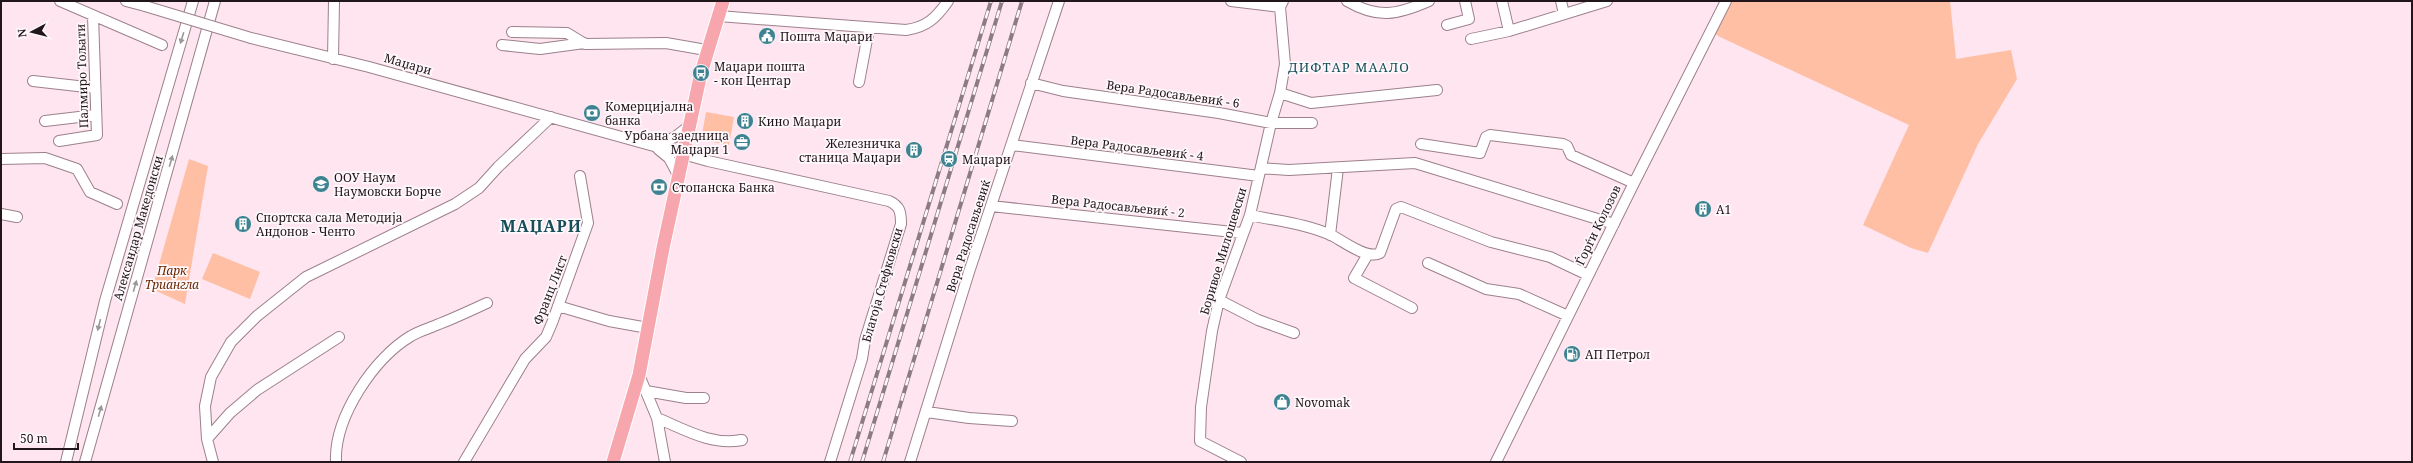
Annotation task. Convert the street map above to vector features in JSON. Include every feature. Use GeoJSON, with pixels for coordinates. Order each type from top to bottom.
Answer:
{"type":"FeatureCollection","features":[{"type":"Feature","properties":{"kind":"main road"},"geometry":{"type":"LineString","coordinates":[[613,462],[639,375],[682,154],[706,50],[723,1]]}},
{"type":"Feature","properties":{"kind":"street"},"geometry":{"type":"LineString","coordinates":[[60,1],[162,45]]}},
{"type":"Feature","properties":{"kind":"street","name":"Маџари"},"geometry":{"type":"LineString","coordinates":[[126,1],[251,38],[551,117],[682,154]]}},
{"type":"Feature","properties":{"kind":"street","name":"Александар Македонски"},"geometry":{"type":"LineString","coordinates":[[66,462],[105,301],[193,1]]}},
{"type":"Feature","properties":{"kind":"street","name":"Александар Македонски"},"geometry":{"type":"LineString","coordinates":[[85,462],[215,1]]}},
{"type":"Feature","properties":{"kind":"street"},"geometry":{"type":"LineString","coordinates":[[333,59],[334,1]]}},
{"type":"Feature","properties":{"kind":"street"},"geometry":{"type":"LineString","coordinates":[[718,16],[869,29],[906,30],[926,26],[934,19],[948,1]]}},
{"type":"Feature","properties":{"kind":"street","name":"Вера Радосављевиќ"},"geometry":{"type":"LineString","coordinates":[[910,462],[1031,83],[1060,1]]}},
{"type":"Feature","properties":{"kind":"street"},"geometry":{"type":"LineString","coordinates":[[1231,1],[1282,4]]}},
{"type":"Feature","properties":{"kind":"street"},"geometry":{"type":"LineString","coordinates":[[1347,1],[1365,11],[1385,14],[1429,1]]}},
{"type":"Feature","properties":{"kind":"street"},"geometry":{"type":"LineString","coordinates":[[1447,25],[1469,19],[1465,1]]}},
{"type":"Feature","properties":{"kind":"street"},"geometry":{"type":"LineString","coordinates":[[1502,1],[1509,31]]}},
{"type":"Feature","properties":{"kind":"street"},"geometry":{"type":"LineString","coordinates":[[1561,1],[1564,14]]}},
{"type":"Feature","properties":{"kind":"street"},"geometry":{"type":"LineString","coordinates":[[1471,39],[1509,31],[1607,1]]}},
{"type":"Feature","properties":{"kind":"street","name":"Ѓорѓи Колозов"},"geometry":{"type":"LineString","coordinates":[[1496,462],[1726,1]]}},
{"type":"Feature","properties":{"kind":"street","name":"Боривое Милошевски"},"geometry":{"type":"LineString","coordinates":[[1241,462],[1200,441],[1201,407],[1206,368],[1219,300],[1242,232],[1250,215],[1271,123],[1280,93],[1285,64],[1282,4]]}},
{"type":"Feature","properties":{"kind":"street","name":"Палмиро Тољати"},"geometry":{"type":"LineString","coordinates":[[59,140],[97,135],[93,16]]}},
{"type":"Feature","properties":{"kind":"street"},"geometry":{"type":"LineString","coordinates":[[859,82],[869,29]]}},
{"type":"Feature","properties":{"kind":"street"},"geometry":{"type":"LineString","coordinates":[[512,32],[567,33],[584,43]]}},
{"type":"Feature","properties":{"kind":"street"},"geometry":{"type":"LineString","coordinates":[[502,45],[540,49],[584,43],[666,43],[706,50]]}},
{"type":"Feature","properties":{"kind":"street"},"geometry":{"type":"LineString","coordinates":[[33,80],[95,88]]}},
{"type":"Feature","properties":{"kind":"street","name":"Вера Радосављевиќ - 6"},"geometry":{"type":"LineString","coordinates":[[1031,83],[1071,92],[1219,113],[1271,123],[1312,123]]}},
{"type":"Feature","properties":{"kind":"street"},"geometry":{"type":"LineString","coordinates":[[1280,93],[1310,103],[1437,90]]}},
{"type":"Feature","properties":{"kind":"street"},"geometry":{"type":"LineString","coordinates":[[45,121],[96,115]]}},
{"type":"Feature","properties":{"kind":"street"},"geometry":{"type":"LineString","coordinates":[[213,462],[207,439],[205,406],[211,377],[231,342],[257,316],[306,277],[469,195],[479,188],[498,167],[551,117]]}},
{"type":"Feature","properties":{"kind":"street"},"geometry":{"type":"LineString","coordinates":[[678,175],[666,155],[655,146],[675,137],[688,127]]}},
{"type":"Feature","properties":{"kind":"street"},"geometry":{"type":"LineString","coordinates":[[1421,144],[1480,153],[1486,137],[1490,136],[1563,144],[1567,146],[1568,153],[1574,157],[1634,183]]}},
{"type":"Feature","properties":{"kind":"street","name":"Вера Радосављевиќ - 4"},"geometry":{"type":"LineString","coordinates":[[1012,145],[1260,172],[1415,163],[1614,224]]}},
{"type":"Feature","properties":{"kind":"street","name":"Благоја Стефковски"},"geometry":{"type":"LineString","coordinates":[[682,154],[889,200],[899,208],[901,213],[900,224],[865,340],[862,359],[830,462]]}},
{"type":"Feature","properties":{"kind":"street"},"geometry":{"type":"LineString","coordinates":[[1,159],[44,158],[77,169],[90,192],[117,204]]}},
{"type":"Feature","properties":{"kind":"street"},"geometry":{"type":"LineString","coordinates":[[1330,235],[1338,168]]}},
{"type":"Feature","properties":{"kind":"street","name":"Франц Лист"},"geometry":{"type":"LineString","coordinates":[[464,462],[525,359],[546,337],[588,223],[580,176]]}},
{"type":"Feature","properties":{"kind":"street","name":"Вера Радосављевиќ - 2"},"geometry":{"type":"LineString","coordinates":[[991,206],[1242,232]]}},
{"type":"Feature","properties":{"kind":"street"},"geometry":{"type":"LineString","coordinates":[[1250,215],[1330,235],[1368,254],[1376,255],[1380,253],[1396,209],[1400,208],[1491,242],[1550,257],[1588,275]]}},
{"type":"Feature","properties":{"kind":"street"},"geometry":{"type":"LineString","coordinates":[[1,214],[17,217]]}},
{"type":"Feature","properties":{"kind":"street"},"geometry":{"type":"LineString","coordinates":[[1368,254],[1354,278],[1412,308]]}},
{"type":"Feature","properties":{"kind":"street"},"geometry":{"type":"LineString","coordinates":[[1428,263],[1486,289],[1520,294],[1568,316]]}},
{"type":"Feature","properties":{"kind":"street"},"geometry":{"type":"LineString","coordinates":[[1219,300],[1258,320],[1294,333]]}},
{"type":"Feature","properties":{"kind":"street"},"geometry":{"type":"LineString","coordinates":[[336,462],[336,452],[345,421],[360,387],[386,356],[411,336],[487,303]]}},
{"type":"Feature","properties":{"kind":"street"},"geometry":{"type":"LineString","coordinates":[[558,306],[609,321],[648,328]]}},
{"type":"Feature","properties":{"kind":"street"},"geometry":{"type":"LineString","coordinates":[[207,439],[230,413],[257,390],[339,337]]}},
{"type":"Feature","properties":{"kind":"street"},"geometry":{"type":"LineString","coordinates":[[639,375],[657,418],[665,462]]}},
{"type":"Feature","properties":{"kind":"street"},"geometry":{"type":"LineString","coordinates":[[646,391],[686,398],[704,398]]}},
{"type":"Feature","properties":{"kind":"street"},"geometry":{"type":"LineString","coordinates":[[927,412],[969,418],[1012,420]]}},
{"type":"Feature","properties":{"kind":"street"},"geometry":{"type":"LineString","coordinates":[[657,418],[697,436],[724,442],[742,440]]}},
{"type":"Feature","properties":{"kind":"green space"},"geometry":{"type":"Polygon","coordinates":[[[1727,1],[1950,1],[1956,59],[2011,50],[2017,79],[1978,144],[1928,253],[1911,248],[1863,225],[1909,125],[1720,37],[1711,31],[1727,1]]]}},
{"type":"Feature","properties":{"kind":"green space"},"geometry":{"type":"Polygon","coordinates":[[[706,112],[734,117],[729,145],[701,140],[706,112]]]}},
{"type":"Feature","properties":{"kind":"green space","name":"Парк Триангла"},"geometry":{"type":"Polygon","coordinates":[[[189,159],[208,166],[185,304],[152,289],[189,159]]]}},
{"type":"Feature","properties":{"kind":"green space"},"geometry":{"type":"Polygon","coordinates":[[[213,253],[260,272],[250,299],[202,279],[213,253]]]}},
{"type":"Feature","properties":{"kind":"railway"},"geometry":{"type":"LineString","coordinates":[[850,462],[991,1]]}},
{"type":"Feature","properties":{"kind":"railway"},"geometry":{"type":"LineString","coordinates":[[862,462],[1002,1]]}},
{"type":"Feature","properties":{"kind":"railway"},"geometry":{"type":"LineString","coordinates":[[883,462],[1022,1]]}},
{"type":"Feature","properties":{"kind":"place","name":"Пошта Маџари"},"geometry":{"type":"Point","coordinates":[767,36]}},
{"type":"Feature","properties":{"kind":"place","name":"Маџари пошта - кон Центар"},"geometry":{"type":"Point","coordinates":[701,73]}},
{"type":"Feature","properties":{"kind":"place","name":"Комерцијална банка"},"geometry":{"type":"Point","coordinates":[592,113]}},
{"type":"Feature","properties":{"kind":"place","name":"Кино Маџари"},"geometry":{"type":"Point","coordinates":[745,121]}},
{"type":"Feature","properties":{"kind":"place","name":"Урбана заедница Маџари 1"},"geometry":{"type":"Point","coordinates":[742,142]}},
{"type":"Feature","properties":{"kind":"place","name":"Железничка станица Маџари"},"geometry":{"type":"Point","coordinates":[914,150]}},
{"type":"Feature","properties":{"kind":"place","name":"Маџари"},"geometry":{"type":"Point","coordinates":[949,159]}},
{"type":"Feature","properties":{"kind":"place","name":"ООУ Наум Наумовски Борче"},"geometry":{"type":"Point","coordinates":[321,184]}},
{"type":"Feature","properties":{"kind":"place","name":"Стопанска Банка"},"geometry":{"type":"Point","coordinates":[659,187]}},
{"type":"Feature","properties":{"kind":"place","name":"А1"},"geometry":{"type":"Point","coordinates":[1703,209]}},
{"type":"Feature","properties":{"kind":"place","name":"Спортска сала Методија Андонов - Ченто"},"geometry":{"type":"Point","coordinates":[243,224]}},
{"type":"Feature","properties":{"kind":"place","name":"АП Петрол"},"geometry":{"type":"Point","coordinates":[1572,354]}},
{"type":"Feature","properties":{"kind":"place","name":"Novomak"},"geometry":{"type":"Point","coordinates":[1282,402]}},
{"type":"Feature","properties":{"kind":"district","name":"ДИФТАР МААЛО"},"geometry":{"type":"Point","coordinates":[1349,67]}},
{"type":"Feature","properties":{"kind":"district","name":"МАЏАРИ"},"geometry":{"type":"Point","coordinates":[541,226]}}]}
